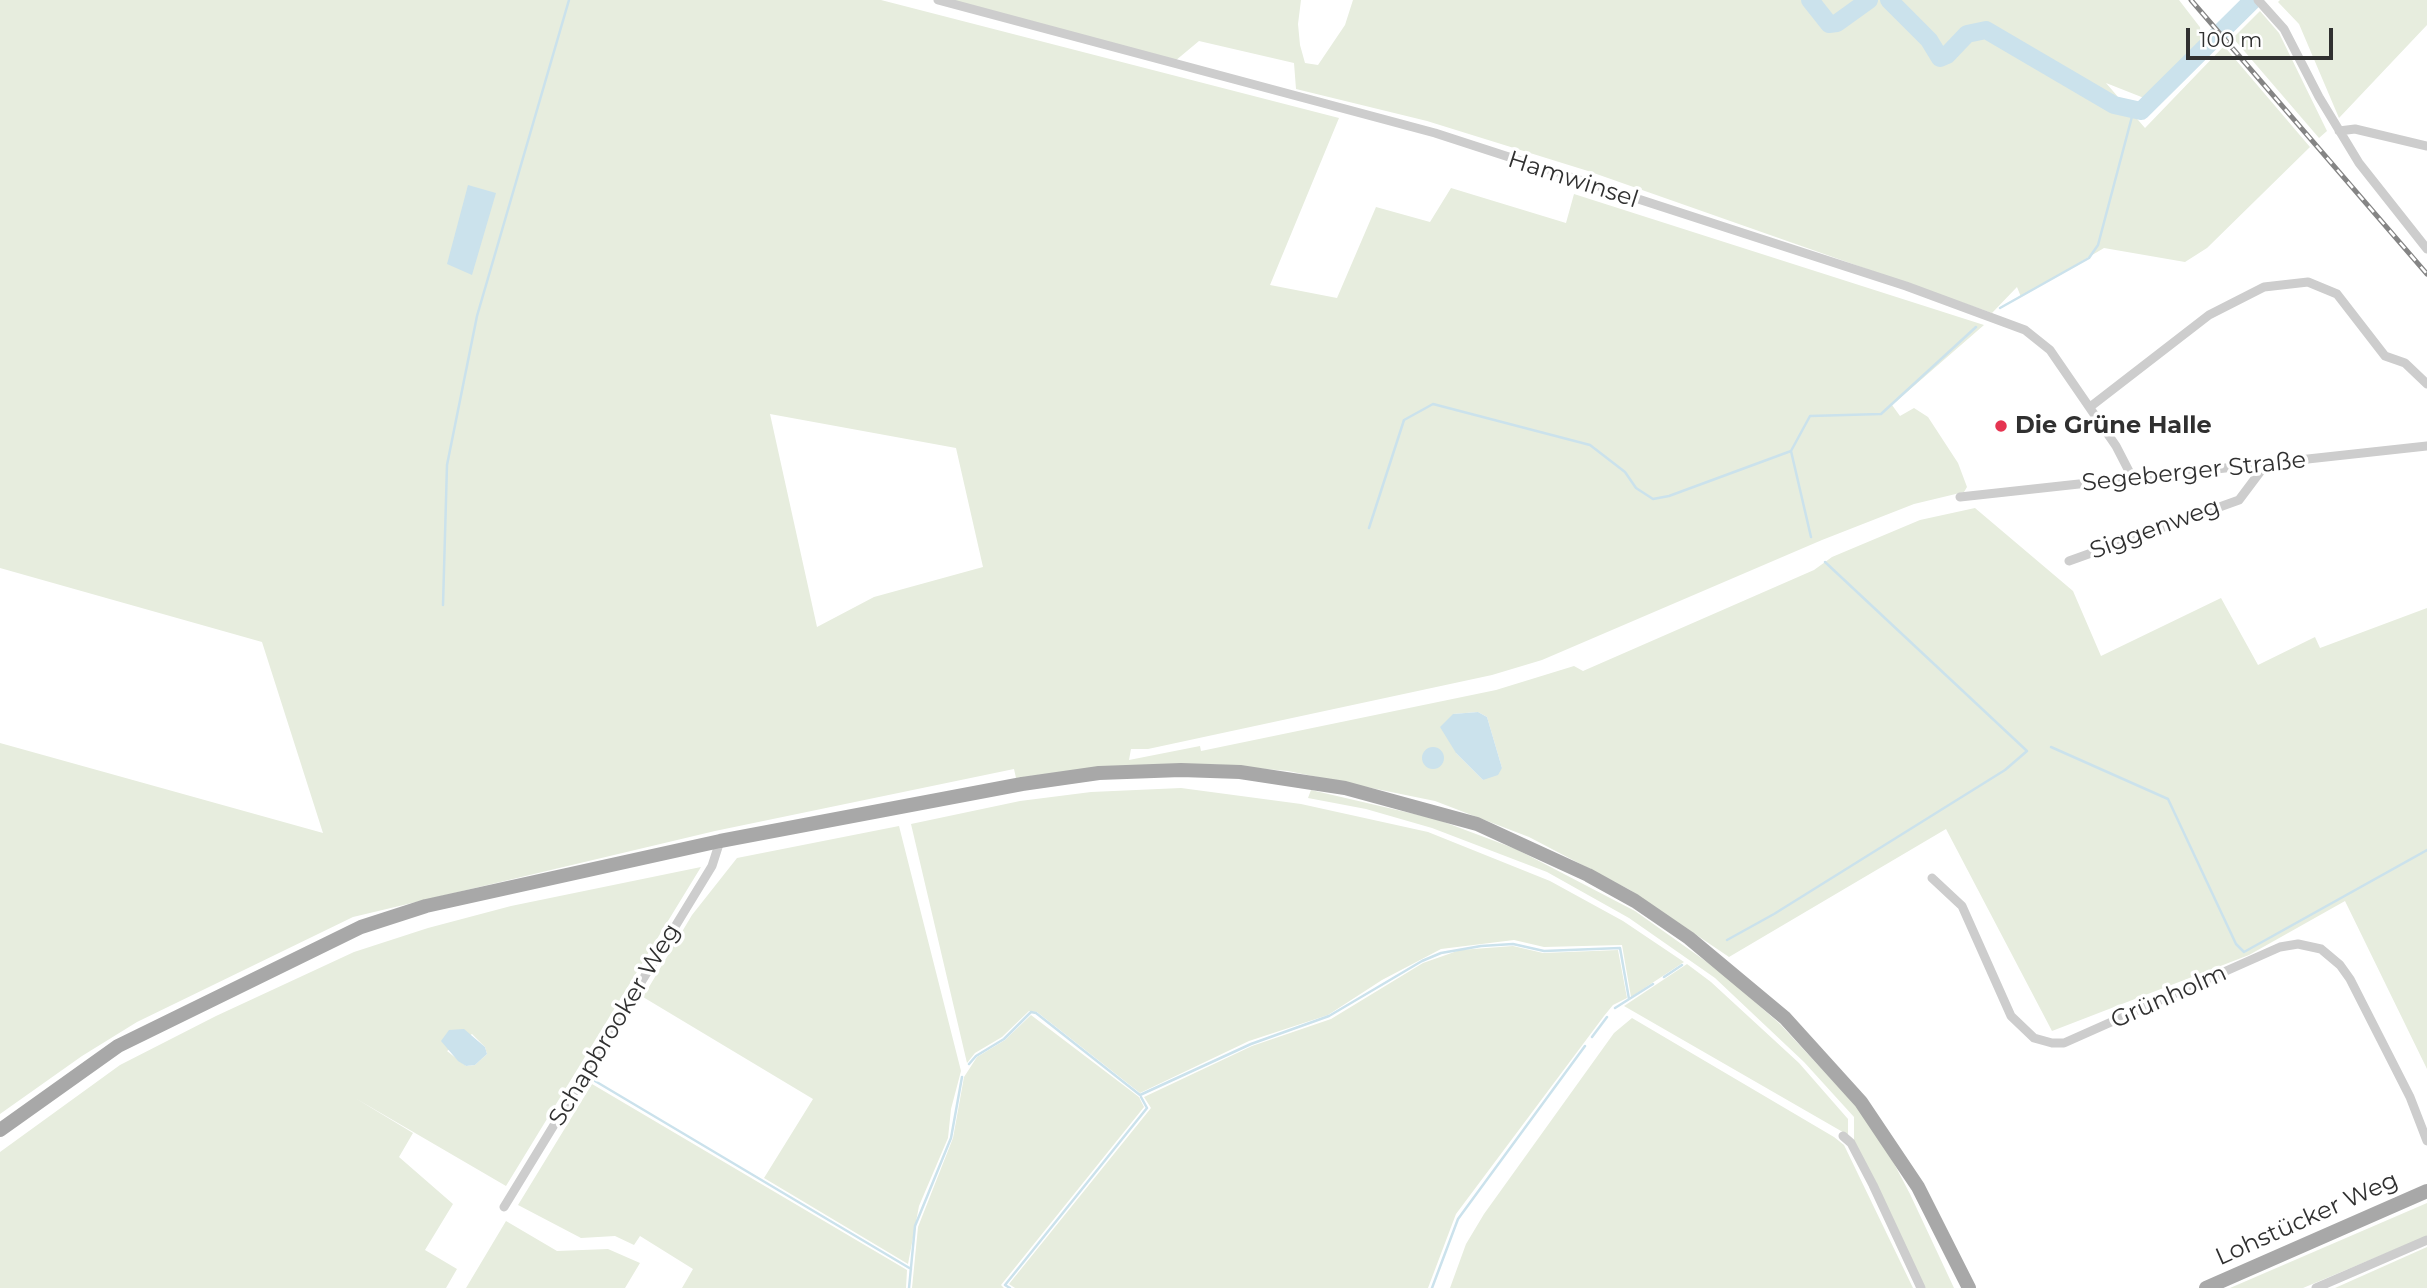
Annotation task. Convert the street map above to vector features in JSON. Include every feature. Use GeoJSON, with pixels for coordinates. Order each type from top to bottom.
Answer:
{"type":"FeatureCollection","features":[{"type":"Feature","properties":{"kind":"main road"},"geometry":{"type":"LineString","coordinates":[[0,1130],[118,1046],[360,927],[426,905],[720,841],[1021,784],[1099,773],[1181,770],[1240,772],[1345,788],[1477,824],[1531,847],[1635,901],[1698,945],[1785,1018],[1861,1102],[1918,1187],[1969,1288]]}},
{"type":"Feature","properties":{"kind":"main road","name":"Lohstücker Weg"},"geometry":{"type":"LineString","coordinates":[[2206,1288],[2427,1191]]}},
{"type":"Feature","properties":{"kind":"street","name":"Hamwinsel"},"geometry":{"type":"LineString","coordinates":[[939,0],[1435,134],[1906,286],[2025,330],[2050,350],[2090,407],[2132,477]]}},
{"type":"Feature","properties":{"kind":"street"},"geometry":{"type":"LineString","coordinates":[[2261,3],[2284,29],[2339,131],[2393,209],[2427,249]]}},
{"type":"Feature","properties":{"kind":"street"},"geometry":{"type":"LineString","coordinates":[[2339,131],[2355,129],[2427,146]]}},
{"type":"Feature","properties":{"kind":"street"},"geometry":{"type":"LineString","coordinates":[[2090,407],[2209,315],[2264,287],[2308,282],[2337,294],[2385,356],[2404,363],[2427,384]]}},
{"type":"Feature","properties":{"kind":"street","name":"Segeberger Straße"},"geometry":{"type":"LineString","coordinates":[[1960,497],[2427,446]]}},
{"type":"Feature","properties":{"kind":"street","name":"Siggenweg"},"geometry":{"type":"LineString","coordinates":[[2069,561],[2097,548],[2239,500],[2266,464]]}},
{"type":"Feature","properties":{"kind":"street","name":"Schapbrooker Weg"},"geometry":{"type":"LineString","coordinates":[[504,1207],[712,866],[720,841]]}},
{"type":"Feature","properties":{"kind":"street","name":"Grünholm"},"geometry":{"type":"LineString","coordinates":[[1932,878],[1962,906],[2011,1016],[2034,1038],[2052,1044],[2064,1043],[2280,947],[2311,945],[2330,955],[2350,979],[2410,1097],[2427,1141]]}},
{"type":"Feature","properties":{"kind":"street","name":"Grünholm"},"geometry":{"type":"LineString","coordinates":[[2410,1097],[2427,1120]]}},
{"type":"Feature","properties":{"kind":"street"},"geometry":{"type":"LineString","coordinates":[[1843,1136],[1851,1143],[1873,1185],[1921,1288]]}},
{"type":"Feature","properties":{"kind":"street"},"geometry":{"type":"LineString","coordinates":[[2316,1288],[2427,1240]]}},
{"type":"Feature","properties":{"kind":"green space"},"geometry":{"type":"Polygon","coordinates":[[[0,0],[881,0],[1339,118],[1270,285],[1337,298],[1376,207],[1430,222],[1451,188],[1566,223],[1574,194],[1984,325],[1892,405],[1900,416],[1914,408],[1928,417],[1958,463],[1967,487],[1964,492],[1914,504],[1822,540],[1542,660],[1492,675],[1148,749],[1131,749],[1129,760],[1200,746],[1201,751],[1496,690],[1574,666],[1583,671],[1814,570],[1832,557],[1920,520],[1975,508],[2073,591],[2101,656],[2221,598],[2258,665],[2315,637],[2320,648],[2427,608],[2427,1069],[2345,901],[2249,955],[2052,1031],[1946,829],[1729,957],[1630,890],[1529,837],[1435,801],[1288,771],[1211,764],[1096,767],[1016,778],[1014,769],[715,831],[353,917],[137,1022],[82,1056],[0,1114],[0,743],[323,833],[262,642],[0,568],[0,0]],[[770,414],[817,627],[874,597],[983,567],[956,448],[770,414]],[[1478,712],[1453,714],[1456,753],[1483,780],[1502,768],[1487,717],[1478,712]]]}},
{"type":"Feature","properties":{"kind":"green space"},"geometry":{"type":"Polygon","coordinates":[[[951,0],[1301,0],[1298,24],[1300,45],[1305,63],[1318,65],[1345,25],[1353,0],[2179,0],[2206,35],[2144,98],[2106,83],[2145,128],[2224,46],[2310,147],[2207,248],[2185,262],[2104,248],[2021,297],[2017,287],[1992,313],[1588,171],[1427,121],[1296,89],[1294,63],[1199,41],[1175,61],[951,0]]]}},
{"type":"Feature","properties":{"kind":"green space"},"geometry":{"type":"Polygon","coordinates":[[[2427,0],[2427,25],[2339,118],[2299,24],[2278,2],[2427,0]]]}},
{"type":"Feature","properties":{"kind":"green space"},"geometry":{"type":"Polygon","coordinates":[[[2260,11],[2279,33],[2327,131],[2319,138],[2233,38],[2260,11]]]}},
{"type":"Feature","properties":{"kind":"green space"},"geometry":{"type":"Polygon","coordinates":[[[1181,788],[1301,804],[1428,832],[1550,881],[1623,921],[1684,962],[1631,997],[1622,945],[1544,947],[1514,940],[1441,949],[1382,980],[1328,1015],[1249,1041],[1140,1093],[1037,1012],[1029,1011],[1002,1037],[975,1053],[967,1063],[911,824],[1020,801],[1091,792],[1181,788]]]}},
{"type":"Feature","properties":{"kind":"green space"},"geometry":{"type":"Polygon","coordinates":[[[1311,790],[1436,819],[1516,849],[1635,911],[1721,972],[1780,1024],[1857,1107],[1888,1152],[1954,1288],[1925,1288],[1854,1143],[1854,1117],[1804,1062],[1715,978],[1629,918],[1547,872],[1432,828],[1366,809],[1308,798],[1311,790]]]}},
{"type":"Feature","properties":{"kind":"green space"},"geometry":{"type":"Polygon","coordinates":[[[899,826],[961,1071],[951,1109],[948,1138],[919,1206],[908,1264],[764,1178],[813,1099],[643,997],[692,915],[737,858],[899,826]]]}},
{"type":"Feature","properties":{"kind":"green space"},"geometry":{"type":"Polygon","coordinates":[[[701,867],[506,1186],[355,1098],[413,1133],[399,1157],[453,1204],[425,1250],[457,1269],[446,1288],[0,1288],[0,1152],[120,1065],[216,1016],[354,952],[428,928],[511,906],[701,867]],[[472,1034],[447,1051],[466,1066],[475,1065],[487,1054],[485,1047],[472,1034]]]}},
{"type":"Feature","properties":{"kind":"green space"},"geometry":{"type":"Polygon","coordinates":[[[1513,946],[1543,953],[1618,950],[1627,998],[1613,1005],[1604,1016],[1456,1214],[1428,1288],[1015,1288],[1009,1284],[1151,1108],[1144,1097],[1252,1046],[1331,1019],[1423,963],[1460,950],[1513,946]]]}},
{"type":"Feature","properties":{"kind":"green space"},"geometry":{"type":"Polygon","coordinates":[[[1687,964],[1711,982],[1799,1063],[1848,1119],[1848,1135],[1624,1006],[1687,964]]]}},
{"type":"Feature","properties":{"kind":"green space"},"geometry":{"type":"Polygon","coordinates":[[[1031,1015],[1139,1097],[1144,1107],[1001,1285],[1004,1288],[912,1288],[918,1227],[953,1138],[964,1077],[977,1057],[1005,1040],[1031,1015]]]}},
{"type":"Feature","properties":{"kind":"green space"},"geometry":{"type":"Polygon","coordinates":[[[1632,1018],[1844,1145],[1913,1288],[1450,1288],[1466,1244],[1484,1214],[1614,1033],[1632,1018]]]}},
{"type":"Feature","properties":{"kind":"green space"},"geometry":{"type":"Polygon","coordinates":[[[592,1084],[907,1270],[906,1288],[682,1288],[693,1269],[640,1236],[634,1245],[615,1236],[581,1238],[518,1205],[592,1084]]]}},
{"type":"Feature","properties":{"kind":"green space"},"geometry":{"type":"Polygon","coordinates":[[[2427,1203],[2427,1236],[2303,1288],[2230,1288],[2427,1203]]]}},
{"type":"Feature","properties":{"kind":"green space"},"geometry":{"type":"Polygon","coordinates":[[[506,1221],[557,1251],[608,1249],[640,1263],[625,1288],[466,1288],[506,1221]]]}},
{"type":"Feature","properties":{"kind":"green space"},"geometry":{"type":"Polygon","coordinates":[[[2427,1247],[2427,1288],[2335,1288],[2427,1247]]]}},
{"type":"Feature","properties":{"kind":"water"},"geometry":{"type":"Polygon","coordinates":[[[468,185],[496,193],[472,275],[447,264],[468,185]]]}},
{"type":"Feature","properties":{"kind":"water"},"geometry":{"type":"Polygon","coordinates":[[[1478,712],[1487,717],[1502,768],[1498,775],[1483,780],[1456,753],[1440,727],[1453,714],[1478,712]]]}},
{"type":"Feature","properties":{"kind":"water"},"geometry":{"type":"Polygon","coordinates":[[[1433,747],[1443,754],[1444,758],[1437,768],[1433,769],[1423,762],[1422,758],[1429,748],[1433,747]]]}},
{"type":"Feature","properties":{"kind":"water"},"geometry":{"type":"Polygon","coordinates":[[[464,1029],[485,1047],[487,1054],[475,1065],[466,1066],[458,1061],[441,1041],[449,1030],[464,1029]]]}},
{"type":"Feature","properties":{"kind":"waterway"},"geometry":{"type":"LineString","coordinates":[[443,605],[447,465],[477,316],[569,0]]}},
{"type":"Feature","properties":{"kind":"waterway"},"geometry":{"type":"LineString","coordinates":[[1810,0],[1829,24],[1837,23],[1869,0]]}},
{"type":"Feature","properties":{"kind":"waterway"},"geometry":{"type":"LineString","coordinates":[[1889,0],[1929,40],[1940,58],[1947,55],[1967,34],[1986,30],[2114,105],[2141,111],[2253,0]]}},
{"type":"Feature","properties":{"kind":"waterway"},"geometry":{"type":"LineString","coordinates":[[2000,308],[2089,258],[2098,245],[2134,109]]}},
{"type":"Feature","properties":{"kind":"waterway"},"geometry":{"type":"LineString","coordinates":[[1811,537],[1791,451],[1810,416],[1881,414],[1976,327]]}},
{"type":"Feature","properties":{"kind":"waterway"},"geometry":{"type":"LineString","coordinates":[[1369,528],[1404,420],[1433,404],[1590,445],[1625,472],[1636,488],[1653,499],[1669,496],[1791,451]]}},
{"type":"Feature","properties":{"kind":"waterway"},"geometry":{"type":"LineString","coordinates":[[1727,940],[1774,914],[2005,770],[2027,751],[1825,562]]}},
{"type":"Feature","properties":{"kind":"waterway"},"geometry":{"type":"LineString","coordinates":[[2051,747],[2168,799],[2236,944],[2244,952],[2427,850]]}},
{"type":"Feature","properties":{"kind":"waterway"},"geometry":{"type":"LineString","coordinates":[[969,1064],[976,1056],[1004,1039],[1031,1012],[1036,1013],[1140,1095],[1251,1044],[1329,1016],[1422,961],[1441,953],[1481,946],[1513,944],[1544,951],[1620,948],[1629,999]]}},
{"type":"Feature","properties":{"kind":"waterway"},"geometry":{"type":"LineString","coordinates":[[1664,977],[1682,965]]}},
{"type":"Feature","properties":{"kind":"waterway"},"geometry":{"type":"LineString","coordinates":[[1615,1008],[1653,984]]}},
{"type":"Feature","properties":{"kind":"waterway"},"geometry":{"type":"LineString","coordinates":[[1592,1037],[1607,1017]]}},
{"type":"Feature","properties":{"kind":"waterway"},"geometry":{"type":"LineString","coordinates":[[1432,1288],[1458,1219],[1585,1046]]}},
{"type":"Feature","properties":{"kind":"waterway"},"geometry":{"type":"LineString","coordinates":[[909,1288],[915,1226],[951,1138],[962,1077]]}},
{"type":"Feature","properties":{"kind":"waterway"},"geometry":{"type":"LineString","coordinates":[[595,1081],[911,1269]]}},
{"type":"Feature","properties":{"kind":"waterway"},"geometry":{"type":"LineString","coordinates":[[1010,1288],[1005,1285],[1147,1108],[1141,1097]]}},
{"type":"Feature","properties":{"kind":"railway"},"geometry":{"type":"LineString","coordinates":[[2191,0],[2427,274]]}},
{"type":"Feature","properties":{"kind":"place","name":"Die Grüne Halle"},"geometry":{"type":"Point","coordinates":[2001,426]}}]}
